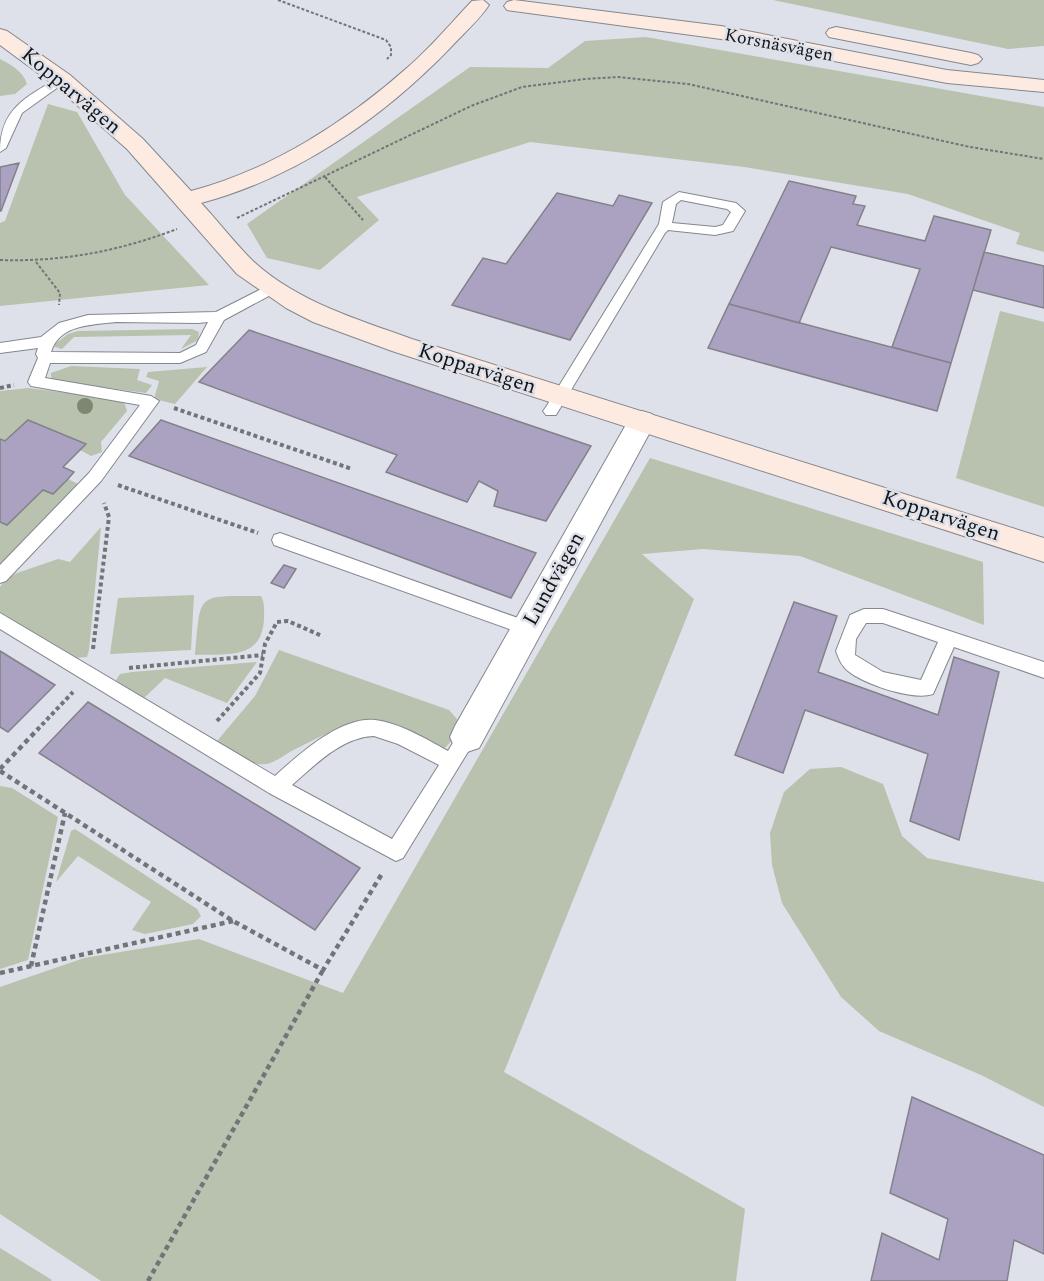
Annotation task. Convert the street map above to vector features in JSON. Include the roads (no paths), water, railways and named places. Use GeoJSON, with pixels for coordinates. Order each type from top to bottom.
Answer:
{"type":"FeatureCollection","features":[{"type":"Feature","properties":{"kind":"street","name":"Korsnäsvägen"},"geometry":{"type":"LineString","coordinates":[[470,3],[524,3],[680,26],[948,77],[1044,86]]}},
{"type":"Feature","properties":{"kind":"street"},"geometry":{"type":"LineString","coordinates":[[186,200],[235,187],[339,133],[395,90],[470,3]]}},
{"type":"Feature","properties":{"kind":"street","name":"Korsnäsvägen"},"geometry":{"type":"LineString","coordinates":[[822,30],[991,62]]}},
{"type":"Feature","properties":{"kind":"street","name":"Kopparvägen"},"geometry":{"type":"LineString","coordinates":[[0,35],[62,81],[135,144],[246,268],[273,288],[339,323],[556,403],[642,421],[1044,550]]}},
{"type":"Feature","properties":{"kind":"street"},"geometry":{"type":"LineString","coordinates":[[1012,64],[1044,67]]}},
{"type":"Feature","properties":{"kind":"street","name":"Lundvägen"},"geometry":{"type":"LineString","coordinates":[[459,750],[642,421]]}},
{"type":"Feature","properties":{"kind":"lane"},"geometry":{"type":"LineString","coordinates":[[0,148],[17,111],[27,102],[62,81]]}},
{"type":"Feature","properties":{"kind":"lane"},"geometry":{"type":"LineString","coordinates":[[556,403],[660,230],[665,226],[670,202],[679,196],[731,206],[738,211],[728,228],[715,231],[665,226]]}},
{"type":"Feature","properties":{"kind":"lane"},"geometry":{"type":"LineString","coordinates":[[0,576],[95,477],[151,401],[36,382],[44,350],[56,329],[84,320],[218,317],[273,288]]}},
{"type":"Feature","properties":{"kind":"lane"},"geometry":{"type":"LineString","coordinates":[[0,348],[180,358],[202,350],[218,317]]}},
{"type":"Feature","properties":{"kind":"lane"},"geometry":{"type":"LineString","coordinates":[[280,540],[526,628]]}},
{"type":"Feature","properties":{"kind":"lane"},"geometry":{"type":"LineString","coordinates":[[949,638],[926,688],[914,688],[854,667],[847,660],[845,650],[856,620],[864,616],[893,618],[1044,670]]}},
{"type":"Feature","properties":{"kind":"lane"},"geometry":{"type":"LineString","coordinates":[[0,620],[276,787],[396,851],[459,750],[410,740],[372,728],[336,739],[307,759],[276,787]]}}]}
